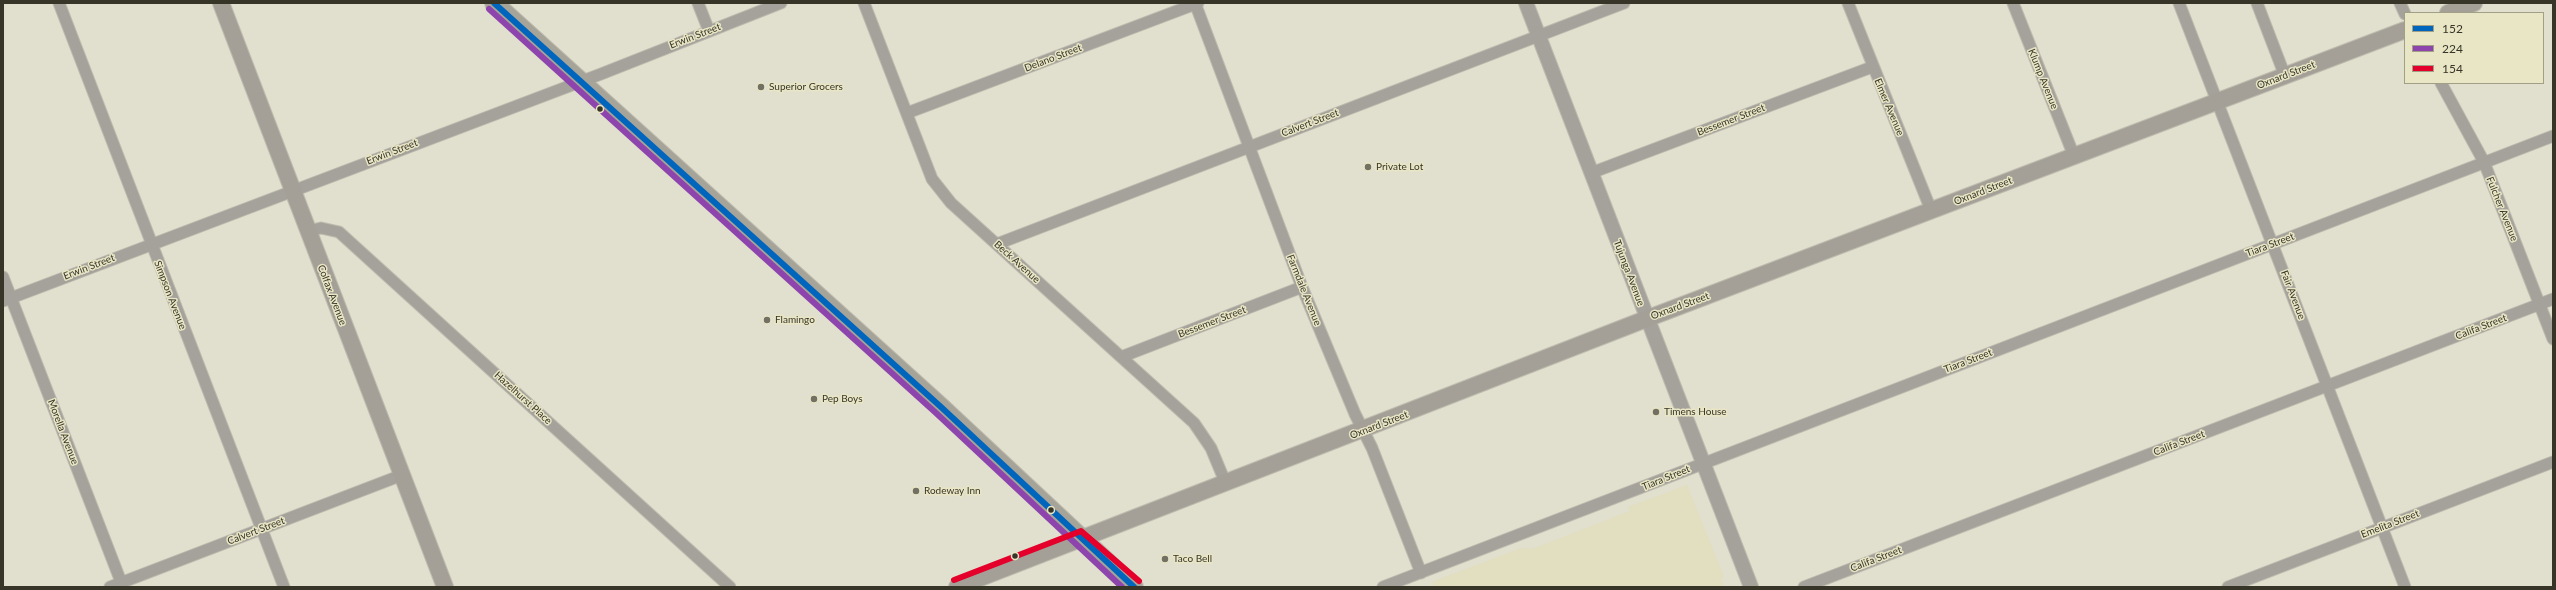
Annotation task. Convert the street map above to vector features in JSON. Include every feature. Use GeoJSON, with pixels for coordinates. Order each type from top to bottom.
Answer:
{"type":"FeatureCollection","features":[{"type":"Feature","properties":{"kind":"main road","name":"Colfax Avenue"},"geometry":{"type":"LineString","coordinates":[[221,3],[445,587]]}},
{"type":"Feature","properties":{"kind":"main road"},"geometry":{"type":"LineString","coordinates":[[494,3],[582,81],[977,441],[1134,587]]}},
{"type":"Feature","properties":{"kind":"main road"},"geometry":{"type":"LineString","coordinates":[[2451,12],[2474,3]]}},
{"type":"Feature","properties":{"kind":"main road","name":"Oxnard Street"},"geometry":{"type":"LineString","coordinates":[[957,587],[1226,484],[1646,319],[2404,30]]}},
{"type":"Feature","properties":{"kind":"street","name":"Simpson Avenue"},"geometry":{"type":"LineString","coordinates":[[59,3],[150,244],[284,587]]}},
{"type":"Feature","properties":{"kind":"street"},"geometry":{"type":"LineString","coordinates":[[698,3],[709,31]]}},
{"type":"Feature","properties":{"kind":"street","name":"Erwin Street"},"geometry":{"type":"LineString","coordinates":[[7,299],[582,81],[781,3]]}},
{"type":"Feature","properties":{"kind":"street","name":"Beck Avenue"},"geometry":{"type":"LineString","coordinates":[[864,3],[932,179],[951,202],[1194,424],[1211,448],[1226,484]]}},
{"type":"Feature","properties":{"kind":"street","name":"Delano Street"},"geometry":{"type":"LineString","coordinates":[[907,113],[1196,3]]}},
{"type":"Feature","properties":{"kind":"street","name":"Farmdale Avenue"},"geometry":{"type":"LineString","coordinates":[[1196,3],[1248,146],[1302,287],[1362,431],[1372,448],[1421,573]]}},
{"type":"Feature","properties":{"kind":"street","name":"Tujunga Avenue"},"geometry":{"type":"LineString","coordinates":[[1526,3],[1646,319],[1751,587]]}},
{"type":"Feature","properties":{"kind":"street","name":"Calvert Street"},"geometry":{"type":"LineString","coordinates":[[997,244],[1248,146],[1624,3]]}},
{"type":"Feature","properties":{"kind":"street","name":"Elmer Avenue"},"geometry":{"type":"LineString","coordinates":[[1848,3],[1872,67],[1931,210]]}},
{"type":"Feature","properties":{"kind":"street","name":"Klump Avenue"},"geometry":{"type":"LineString","coordinates":[[2013,3],[2074,156]]}},
{"type":"Feature","properties":{"kind":"street","name":"Fair Avenue"},"geometry":{"type":"LineString","coordinates":[[2178,3],[2273,244],[2405,587]]}},
{"type":"Feature","properties":{"kind":"street"},"geometry":{"type":"LineString","coordinates":[[2257,3],[2285,76]]}},
{"type":"Feature","properties":{"kind":"street","name":"Bessemer Street"},"geometry":{"type":"LineString","coordinates":[[1591,173],[1872,67]]}},
{"type":"Feature","properties":{"kind":"street","name":"Fulcher Avenue"},"geometry":{"type":"LineString","coordinates":[[2442,84],[2484,162],[2553,339]]}},
{"type":"Feature","properties":{"kind":"street","name":"Tiara Street"},"geometry":{"type":"LineString","coordinates":[[1383,587],[2553,136]]}},
{"type":"Feature","properties":{"kind":"street","name":"Hazelhurst Place"},"geometry":{"type":"LineString","coordinates":[[308,231],[322,228],[339,232],[730,587]]}},
{"type":"Feature","properties":{"kind":"street","name":"Morella Avenue"},"geometry":{"type":"LineString","coordinates":[[3,277],[7,299],[122,585]]}},
{"type":"Feature","properties":{"kind":"street","name":"Bessemer Street"},"geometry":{"type":"LineString","coordinates":[[1122,357],[1302,287]]}},
{"type":"Feature","properties":{"kind":"street","name":"Califa Street"},"geometry":{"type":"LineString","coordinates":[[1804,587],[2553,299]]}},
{"type":"Feature","properties":{"kind":"street","name":"Emelita Street"},"geometry":{"type":"LineString","coordinates":[[2228,587],[2553,462]]}},
{"type":"Feature","properties":{"kind":"street","name":"Calvert Street"},"geometry":{"type":"LineString","coordinates":[[110,587],[122,585],[402,475]]}},
{"type":"Feature","properties":{"kind":"shaded area"},"geometry":{"type":"Polygon","coordinates":[[[1687,485],[1724,577],[1721,578],[1724,587],[1434,587],[1432,582],[1521,548],[1532,549],[1630,511],[1628,507],[1687,485]]]}},
{"type":"Feature","properties":{"kind":"transit line","name":"152"},"geometry":{"type":"LineString","coordinates":[[494,3],[941,407],[1134,587]]}},
{"type":"Feature","properties":{"kind":"transit line","name":"224"},"geometry":{"type":"LineString","coordinates":[[489,9],[936,413],[1122,587]]}},
{"type":"Feature","properties":{"kind":"transit line","name":"154"},"geometry":{"type":"LineString","coordinates":[[954,580],[1081,531],[1139,581]]}},
{"type":"Feature","properties":{"kind":"place","name":"Superior Grocers"},"geometry":{"type":"Point","coordinates":[761,87]}},
{"type":"Feature","properties":{"kind":"place","name":"Private Lot"},"geometry":{"type":"Point","coordinates":[1368,167]}},
{"type":"Feature","properties":{"kind":"place","name":"Flamingo"},"geometry":{"type":"Point","coordinates":[767,320]}},
{"type":"Feature","properties":{"kind":"place","name":"Pep Boys"},"geometry":{"type":"Point","coordinates":[814,399]}},
{"type":"Feature","properties":{"kind":"place","name":"Timens House"},"geometry":{"type":"Point","coordinates":[1656,412]}},
{"type":"Feature","properties":{"kind":"place","name":"Rodeway Inn"},"geometry":{"type":"Point","coordinates":[916,491]}},
{"type":"Feature","properties":{"kind":"place","name":"Taco Bell"},"geometry":{"type":"Point","coordinates":[1165,559]}}]}
